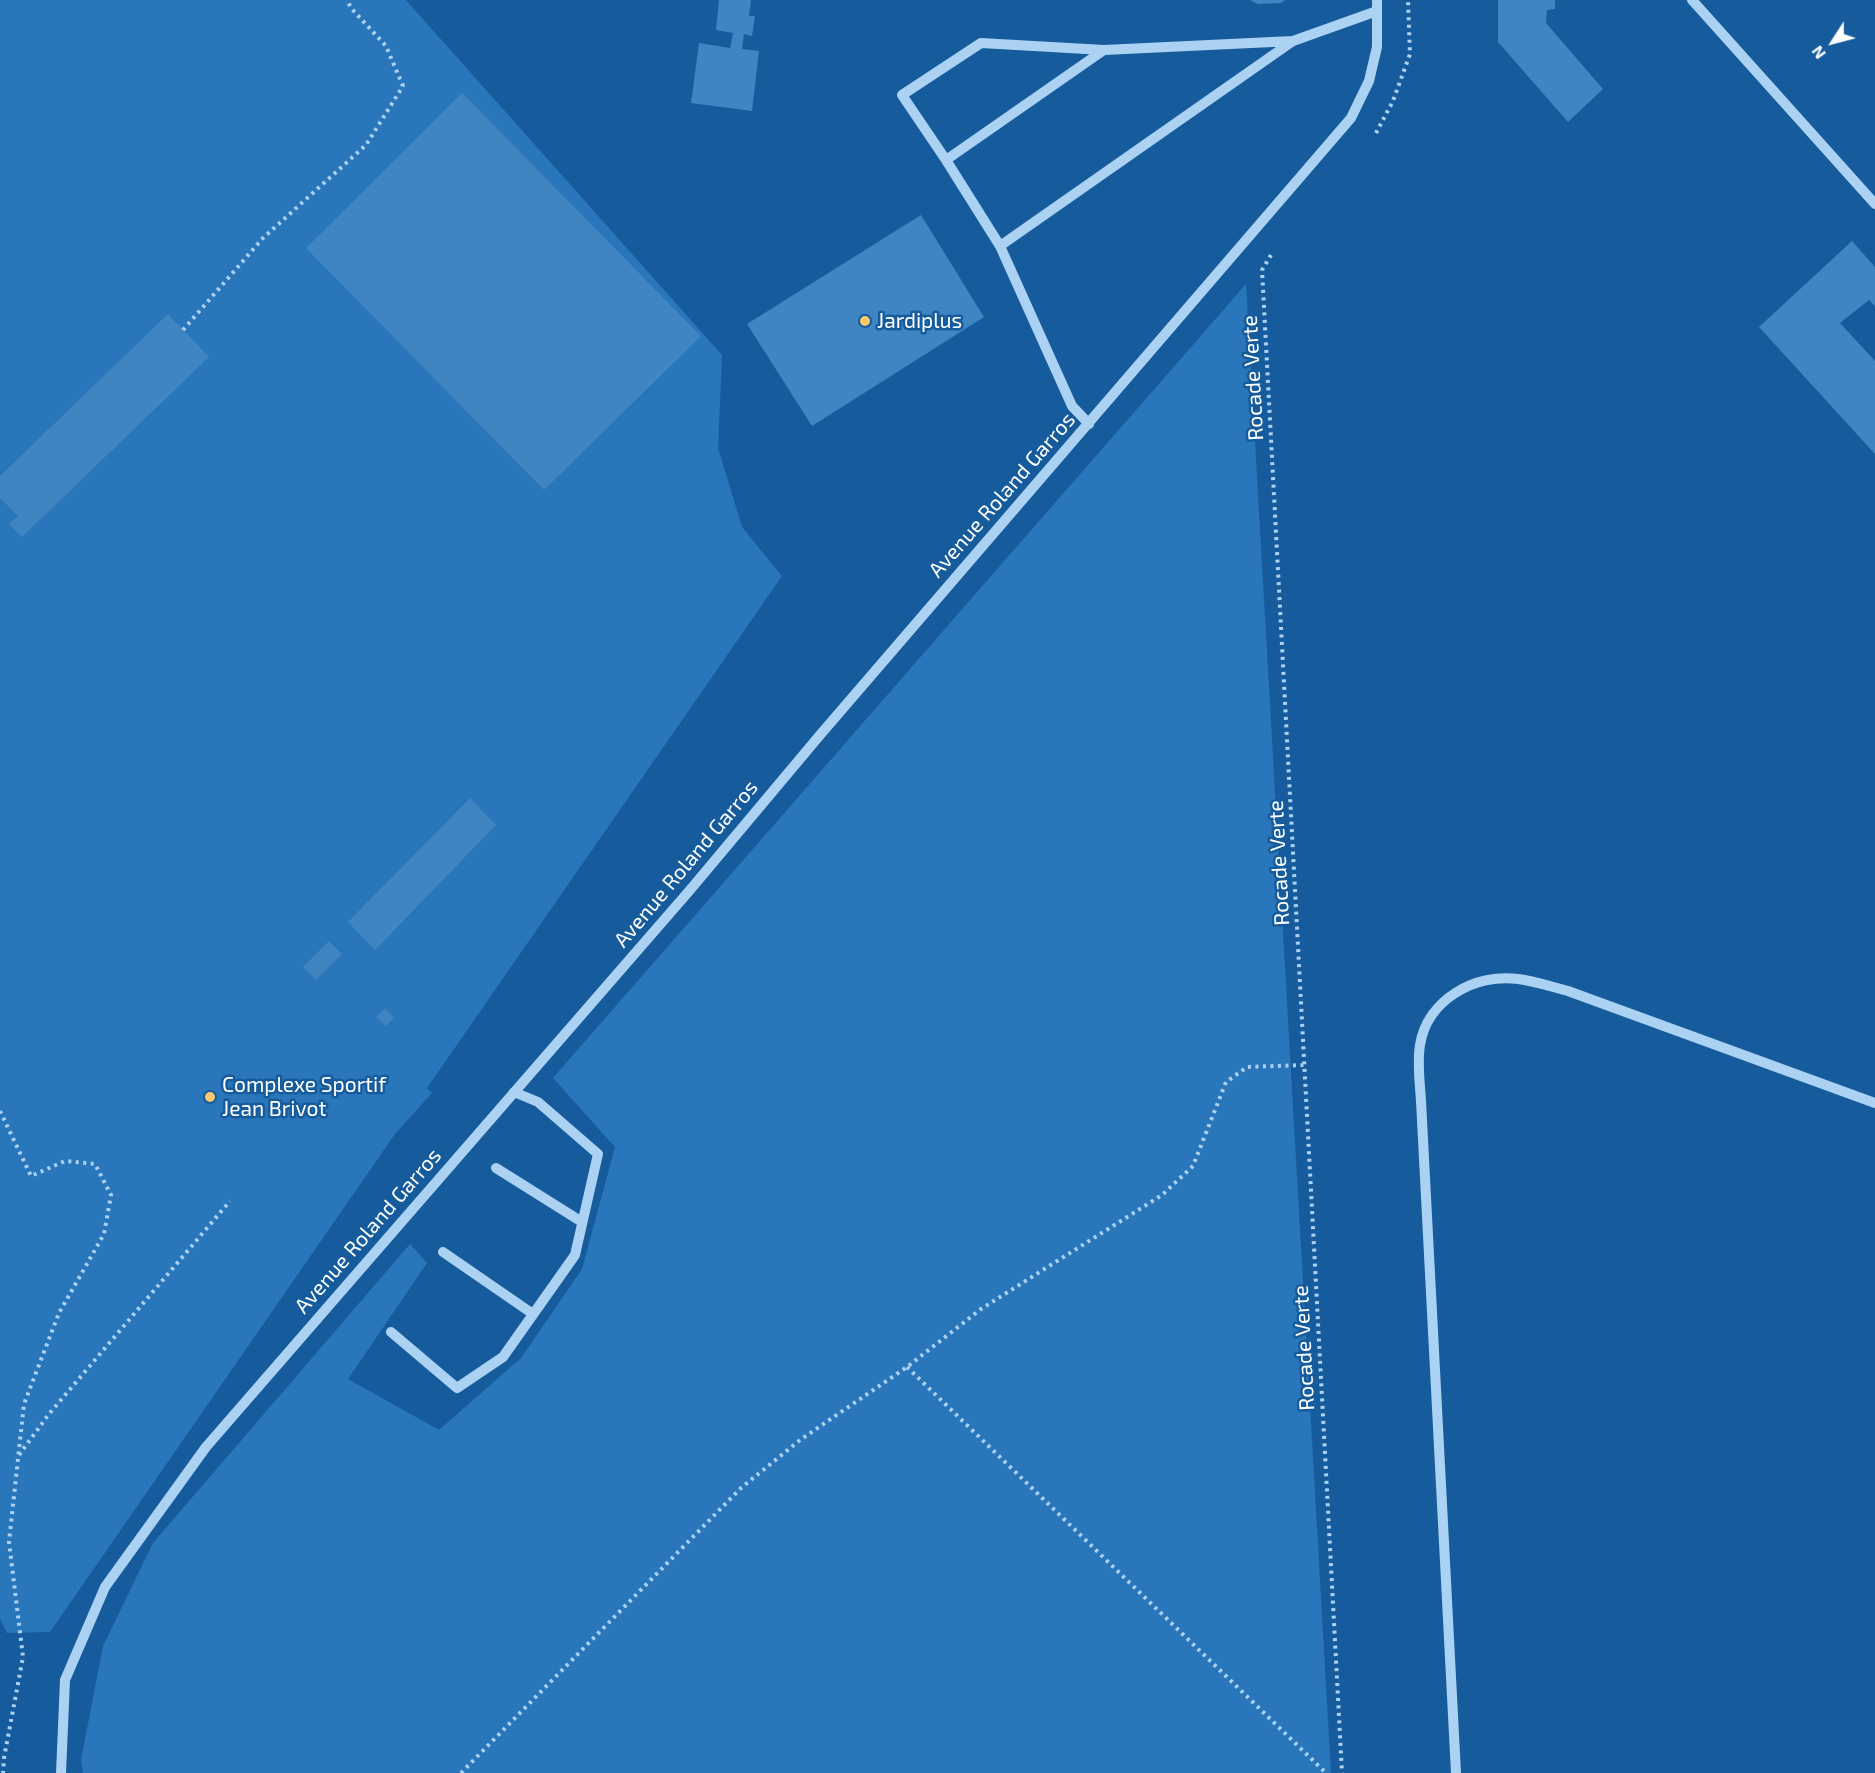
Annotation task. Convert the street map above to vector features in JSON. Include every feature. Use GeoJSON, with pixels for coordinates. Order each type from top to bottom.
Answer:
{"type":"FeatureCollection","features":[{"type":"Feature","properties":{"kind":"street"},"geometry":{"type":"LineString","coordinates":[[1692,0],[1875,204]]}},
{"type":"Feature","properties":{"kind":"street"},"geometry":{"type":"LineString","coordinates":[[1000,246],[1293,41],[1377,5]]}},
{"type":"Feature","properties":{"kind":"street","name":"Avenue Roland Garros"},"geometry":{"type":"LineString","coordinates":[[61,1773],[65,1680],[105,1587],[206,1447],[1351,118],[1369,81],[1377,47],[1377,5]]}},
{"type":"Feature","properties":{"kind":"street"},"geometry":{"type":"LineString","coordinates":[[1089,424],[1072,406],[1000,246],[902,95],[981,43],[1104,50],[1293,41]]}},
{"type":"Feature","properties":{"kind":"street"},"geometry":{"type":"LineString","coordinates":[[946,160],[1104,50]]}},
{"type":"Feature","properties":{"kind":"street"},"geometry":{"type":"LineString","coordinates":[[1456,1773],[1420,1101],[1420,1045],[1429,1022],[1442,1003],[1459,990],[1477,981],[1516,978],[1568,991],[1875,1103]]}},
{"type":"Feature","properties":{"kind":"street"},"geometry":{"type":"LineString","coordinates":[[391,1332],[457,1388],[503,1358],[575,1255],[598,1154],[538,1102],[514,1092]]}},
{"type":"Feature","properties":{"kind":"street"},"geometry":{"type":"LineString","coordinates":[[496,1168],[582,1222]]}},
{"type":"Feature","properties":{"kind":"street"},"geometry":{"type":"LineString","coordinates":[[443,1252],[533,1314]]}},
{"type":"Feature","properties":{"kind":"path"},"geometry":{"type":"LineString","coordinates":[[183,330],[262,238],[366,145],[403,86],[386,46],[351,8],[347,0]]}},
{"type":"Feature","properties":{"kind":"path"},"geometry":{"type":"LineString","coordinates":[[1372,137],[1380,128],[1393,101],[1410,54],[1408,0]]}},
{"type":"Feature","properties":{"kind":"path","name":"Rocade Verte"},"geometry":{"type":"LineString","coordinates":[[1278,247],[1262,270],[1342,1773]]}},
{"type":"Feature","properties":{"kind":"path"},"geometry":{"type":"LineString","coordinates":[[461,1773],[741,1488],[800,1440],[907,1367],[981,1309],[1162,1195],[1193,1166],[1226,1082],[1247,1067],[1304,1065]]}},
{"type":"Feature","properties":{"kind":"path"},"geometry":{"type":"LineString","coordinates":[[0,1111],[31,1176],[65,1161],[95,1164],[111,1195],[104,1234],[59,1313],[24,1404],[9,1542],[23,1657],[3,1773]]}},
{"type":"Feature","properties":{"kind":"path"},"geometry":{"type":"LineString","coordinates":[[19,1455],[49,1414],[230,1202]]}},
{"type":"Feature","properties":{"kind":"path"},"geometry":{"type":"LineString","coordinates":[[907,1367],[1326,1773]]}},
{"type":"Feature","properties":{"kind":"shaded area","name":"Complexe Sportif Jean Brivot"},"geometry":{"type":"Polygon","coordinates":[[[0,0],[406,0],[722,355],[718,448],[742,527],[782,576],[427,1088],[432,1093],[395,1134],[50,1632],[7,1633],[0,1619],[0,0]]]}},
{"type":"Feature","properties":{"kind":"shaded area"},"geometry":{"type":"Polygon","coordinates":[[[1246,284],[1331,1773],[83,1773],[81,1760],[103,1646],[153,1543],[410,1244],[427,1263],[348,1379],[439,1430],[521,1358],[582,1269],[615,1147],[553,1078],[1246,284]]]}},
{"type":"Feature","properties":{"kind":"building"},"geometry":{"type":"Polygon","coordinates":[[[719,0],[751,0],[749,16],[755,16],[752,36],[744,34],[742,49],[759,51],[752,111],[691,103],[699,43],[730,48],[733,33],[716,30],[719,0]]]}},
{"type":"Feature","properties":{"kind":"building"},"geometry":{"type":"Polygon","coordinates":[[[1250,0],[1285,0],[1281,3],[1258,4],[1250,0]]]}},
{"type":"Feature","properties":{"kind":"building"},"geometry":{"type":"Polygon","coordinates":[[[1498,0],[1555,0],[1555,9],[1547,10],[1546,23],[1603,89],[1568,122],[1498,42],[1498,0]]]}},
{"type":"Feature","properties":{"kind":"building"},"geometry":{"type":"Polygon","coordinates":[[[462,93],[701,336],[544,490],[306,248],[462,93]]]}},
{"type":"Feature","properties":{"kind":"building","name":"Jardiplus"},"geometry":{"type":"Polygon","coordinates":[[[921,215],[984,317],[812,426],[747,324],[921,215]]]}},
{"type":"Feature","properties":{"kind":"building"},"geometry":{"type":"Polygon","coordinates":[[[1852,241],[1875,267],[1875,306],[1869,300],[1840,323],[1875,361],[1875,454],[1759,327],[1852,241]]]}},
{"type":"Feature","properties":{"kind":"building"},"geometry":{"type":"Polygon","coordinates":[[[168,314],[209,357],[22,537],[9,524],[18,516],[0,498],[0,476],[168,314]]]}},
{"type":"Feature","properties":{"kind":"building"},"geometry":{"type":"Polygon","coordinates":[[[470,798],[496,825],[375,950],[348,922],[470,798]]]}},
{"type":"Feature","properties":{"kind":"building"},"geometry":{"type":"Polygon","coordinates":[[[329,941],[342,954],[316,980],[303,967],[329,941]]]}},
{"type":"Feature","properties":{"kind":"building"},"geometry":{"type":"Polygon","coordinates":[[[385,1008],[394,1018],[386,1026],[376,1017],[385,1008]]]}},
{"type":"Feature","properties":{"kind":"place","name":"Jardiplus"},"geometry":{"type":"Point","coordinates":[865,321]}},
{"type":"Feature","properties":{"kind":"place","name":"Complexe Sportif Jean Brivot"},"geometry":{"type":"Point","coordinates":[210,1097]}}]}
